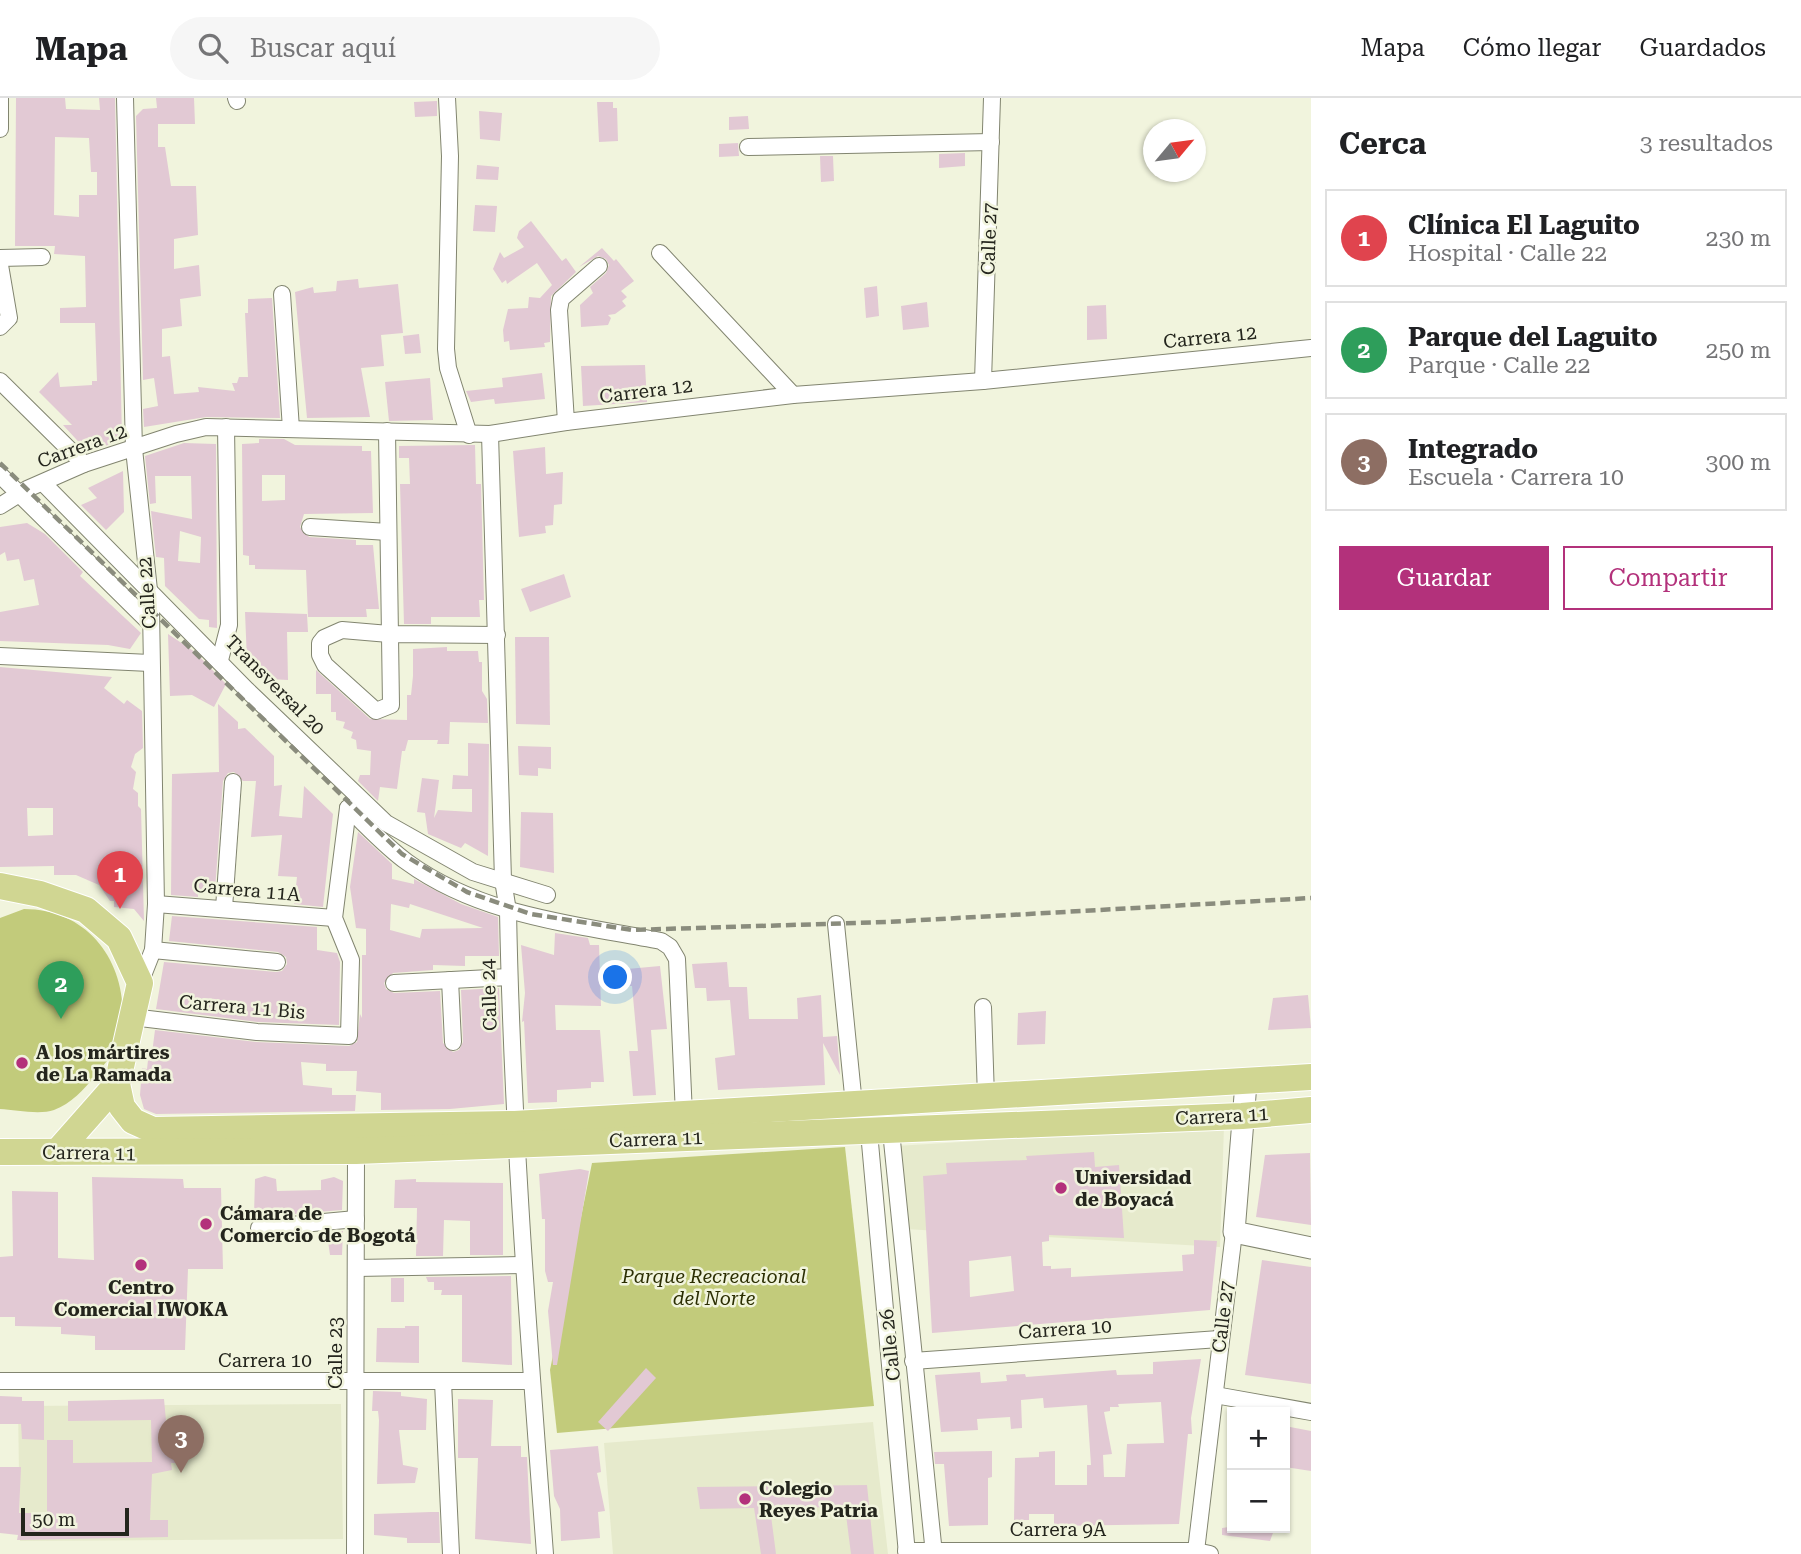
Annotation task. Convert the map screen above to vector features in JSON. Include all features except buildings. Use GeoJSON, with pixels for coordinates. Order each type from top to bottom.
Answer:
{"type":"FeatureCollection","features":[{"type":"Feature","properties":{"kind":"main road"},"geometry":{"type":"LineString","coordinates":[[0,886],[40,894],[86,910],[120,938],[140,983]]}},
{"type":"Feature","properties":{"kind":"main road"},"geometry":{"type":"LineString","coordinates":[[0,905],[40,894]]}},
{"type":"Feature","properties":{"kind":"main road","name":"Calle 22"},"geometry":{"type":"LineString","coordinates":[[117,1084],[140,983]]}},
{"type":"Feature","properties":{"kind":"main road","name":"Carrera 11"},"geometry":{"type":"LineString","coordinates":[[0,1152],[356,1151],[684,1115],[1311,1077]]}},
{"type":"Feature","properties":{"kind":"main road"},"geometry":{"type":"LineString","coordinates":[[57,1152],[117,1084]]}},
{"type":"Feature","properties":{"kind":"main road","name":"Carrera 11"},"geometry":{"type":"LineString","coordinates":[[117,1084],[122,1107],[133,1121],[153,1130],[515,1134],[880,1131],[1242,1116],[1311,1110]]}},
{"type":"Feature","properties":{"kind":"street"},"geometry":{"type":"LineString","coordinates":[[0,98],[0,129]]}},
{"type":"Feature","properties":{"kind":"street","name":"Calle 22"},"geometry":{"type":"LineString","coordinates":[[125,98],[134,449],[151,624],[156,904],[153,950],[140,983]]}},
{"type":"Feature","properties":{"kind":"street"},"geometry":{"type":"LineString","coordinates":[[447,98],[450,156],[446,349],[448,368],[469,435]]}},
{"type":"Feature","properties":{"kind":"street","name":"Calle 27"},"geometry":{"type":"LineString","coordinates":[[983,381],[992,98]]}},
{"type":"Feature","properties":{"kind":"street"},"geometry":{"type":"LineString","coordinates":[[748,147],[991,142]]}},
{"type":"Feature","properties":{"kind":"street"},"geometry":{"type":"LineString","coordinates":[[660,253],[793,395]]}},
{"type":"Feature","properties":{"kind":"street"},"geometry":{"type":"LineString","coordinates":[[0,258],[42,257]]}},
{"type":"Feature","properties":{"kind":"street"},"geometry":{"type":"LineString","coordinates":[[0,265],[3,318]]}},
{"type":"Feature","properties":{"kind":"street"},"geometry":{"type":"LineString","coordinates":[[566,422],[559,310],[561,299],[599,266]]}},
{"type":"Feature","properties":{"kind":"street"},"geometry":{"type":"LineString","coordinates":[[282,294],[291,429]]}},
{"type":"Feature","properties":{"kind":"street","name":"Carrera 12"},"geometry":{"type":"LineString","coordinates":[[0,506],[20,496],[27,489],[84,464],[206,427],[490,435],[566,422],[793,395],[983,381],[1311,348]]}},
{"type":"Feature","properties":{"kind":"street"},"geometry":{"type":"LineString","coordinates":[[0,381],[84,464]]}},
{"type":"Feature","properties":{"kind":"street"},"geometry":{"type":"LineString","coordinates":[[220,660],[229,625],[226,427]]}},
{"type":"Feature","properties":{"kind":"street"},"geometry":{"type":"LineString","coordinates":[[387,431],[389,634],[391,705],[376,711],[325,665],[320,655],[320,643],[324,638],[342,630],[389,634],[496,635]]}},
{"type":"Feature","properties":{"kind":"street","name":"Calle 24"},"geometry":{"type":"LineString","coordinates":[[490,435],[503,880],[508,911],[515,1134],[530,1381],[545,1554]]}},
{"type":"Feature","properties":{"kind":"street"},"geometry":{"type":"LineString","coordinates":[[0,475],[151,624]]}},
{"type":"Feature","properties":{"kind":"street","name":"Transversal 20"},"geometry":{"type":"LineString","coordinates":[[43,483],[386,823],[473,872],[503,880]]}},
{"type":"Feature","properties":{"kind":"street"},"geometry":{"type":"LineString","coordinates":[[310,527],[388,532]]}},
{"type":"Feature","properties":{"kind":"street"},"geometry":{"type":"LineString","coordinates":[[0,656],[150,663]]}},
{"type":"Feature","properties":{"kind":"street"},"geometry":{"type":"LineString","coordinates":[[224,908],[233,782]]}},
{"type":"Feature","properties":{"kind":"street"},"geometry":{"type":"LineString","coordinates":[[334,918],[348,808],[406,862],[442,884],[508,911],[661,941],[670,947],[677,959],[684,1115]]}},
{"type":"Feature","properties":{"kind":"street"},"geometry":{"type":"LineString","coordinates":[[503,880],[547,895]]}},
{"type":"Feature","properties":{"kind":"street","name":"Carrera 11A"},"geometry":{"type":"LineString","coordinates":[[156,904],[334,918]]}},
{"type":"Feature","properties":{"kind":"street","name":"Carrera 11 Bis"},"geometry":{"type":"LineString","coordinates":[[132,1017],[257,1032],[349,1036],[351,960],[334,918]]}},
{"type":"Feature","properties":{"kind":"street"},"geometry":{"type":"LineString","coordinates":[[836,924],[854,1105]]}},
{"type":"Feature","properties":{"kind":"street"},"geometry":{"type":"LineString","coordinates":[[153,950],[277,962]]}},
{"type":"Feature","properties":{"kind":"street"},"geometry":{"type":"LineString","coordinates":[[394,983],[509,977]]}},
{"type":"Feature","properties":{"kind":"street"},"geometry":{"type":"LineString","coordinates":[[450,980],[453,1042]]}},
{"type":"Feature","properties":{"kind":"street"},"geometry":{"type":"LineString","coordinates":[[983,1007],[986,1097]]}},
{"type":"Feature","properties":{"kind":"street","name":"Calle 27"},"geometry":{"type":"LineString","coordinates":[[1203,1553],[1219,1339],[1234,1232],[1246,1083]]}},
{"type":"Feature","properties":{"kind":"street","name":"Calle 26"},"geometry":{"type":"LineString","coordinates":[[880,1131],[913,1361],[934,1552]]}},
{"type":"Feature","properties":{"kind":"street","name":"Calle 26"},"geometry":{"type":"LineString","coordinates":[[880,1131],[906,1553]]}},
{"type":"Feature","properties":{"kind":"street","name":"Calle 23"},"geometry":{"type":"LineString","coordinates":[[355,1554],[356,1151]]}},
{"type":"Feature","properties":{"kind":"street"},"geometry":{"type":"LineString","coordinates":[[259,1228],[356,1219]]}},
{"type":"Feature","properties":{"kind":"street"},"geometry":{"type":"LineString","coordinates":[[1234,1232],[1311,1248]]}},
{"type":"Feature","properties":{"kind":"street"},"geometry":{"type":"LineString","coordinates":[[356,1268],[523,1265]]}},
{"type":"Feature","properties":{"kind":"street","name":"Carrera 10"},"geometry":{"type":"LineString","coordinates":[[913,1361],[1219,1339]]}},
{"type":"Feature","properties":{"kind":"street","name":"Carrera 10"},"geometry":{"type":"LineString","coordinates":[[0,1381],[530,1381]]}},
{"type":"Feature","properties":{"kind":"street"},"geometry":{"type":"LineString","coordinates":[[443,1381],[451,1554]]}},
{"type":"Feature","properties":{"kind":"street"},"geometry":{"type":"LineString","coordinates":[[1216,1395],[1311,1412]]}},
{"type":"Feature","properties":{"kind":"street","name":"Carrera 9A"},"geometry":{"type":"LineString","coordinates":[[906,1553],[1203,1553]]}},
{"type":"Feature","properties":{"kind":"shaded area","name":"Universidad de Boyacá"},"geometry":{"type":"Polygon","coordinates":[[[1224,1126],[1220,1247],[905,1229],[896,1146],[1224,1126]]]}},
{"type":"Feature","properties":{"kind":"shaded area"},"geometry":{"type":"Polygon","coordinates":[[[341,1404],[343,1539],[20,1541],[18,1406],[341,1404]]]}},
{"type":"Feature","properties":{"kind":"shaded area","name":"Colegio Reyes Patria"},"geometry":{"type":"Polygon","coordinates":[[[873,1422],[888,1554],[613,1554],[604,1443],[873,1422]]]}},
{"type":"Feature","properties":{"kind":"green space"},"geometry":{"type":"Polygon","coordinates":[[[24,909],[48,912],[70,920],[88,932],[113,967],[120,988],[123,1011],[121,1035],[110,1057],[77,1096],[48,1111],[0,1109],[0,918],[24,909]]]}},
{"type":"Feature","properties":{"kind":"green space","name":"Parque Recreacional del Norte"},"geometry":{"type":"Polygon","coordinates":[[[845,1147],[874,1406],[557,1433],[550,1370],[592,1163],[845,1147]]]}},
{"type":"Feature","properties":{"kind":"railway"},"geometry":{"type":"LineString","coordinates":[[0,463],[402,854],[467,892],[531,914],[632,930],[887,922],[1311,898]]}},
{"type":"Feature","properties":{"kind":"place","name":"Clínica El Laguito"},"geometry":{"type":"Point","coordinates":[120,909]}},
{"type":"Feature","properties":{"kind":"place","name":"Parque del Laguito"},"geometry":{"type":"Point","coordinates":[61,1019]}},
{"type":"Feature","properties":{"kind":"place","name":"A los mártires de La Ramada"},"geometry":{"type":"Point","coordinates":[22,1063]}},
{"type":"Feature","properties":{"kind":"place","name":"Universidad de Boyacá"},"geometry":{"type":"Point","coordinates":[1061,1188]}},
{"type":"Feature","properties":{"kind":"place","name":"Cámara de Comercio de Bogotá"},"geometry":{"type":"Point","coordinates":[206,1224]}},
{"type":"Feature","properties":{"kind":"place","name":"Centro Comercial IWOKA"},"geometry":{"type":"Point","coordinates":[141,1265]}},
{"type":"Feature","properties":{"kind":"place","name":"Integrado"},"geometry":{"type":"Point","coordinates":[181,1473]}},
{"type":"Feature","properties":{"kind":"place","name":"Colegio Reyes Patria"},"geometry":{"type":"Point","coordinates":[745,1499]}}]}
